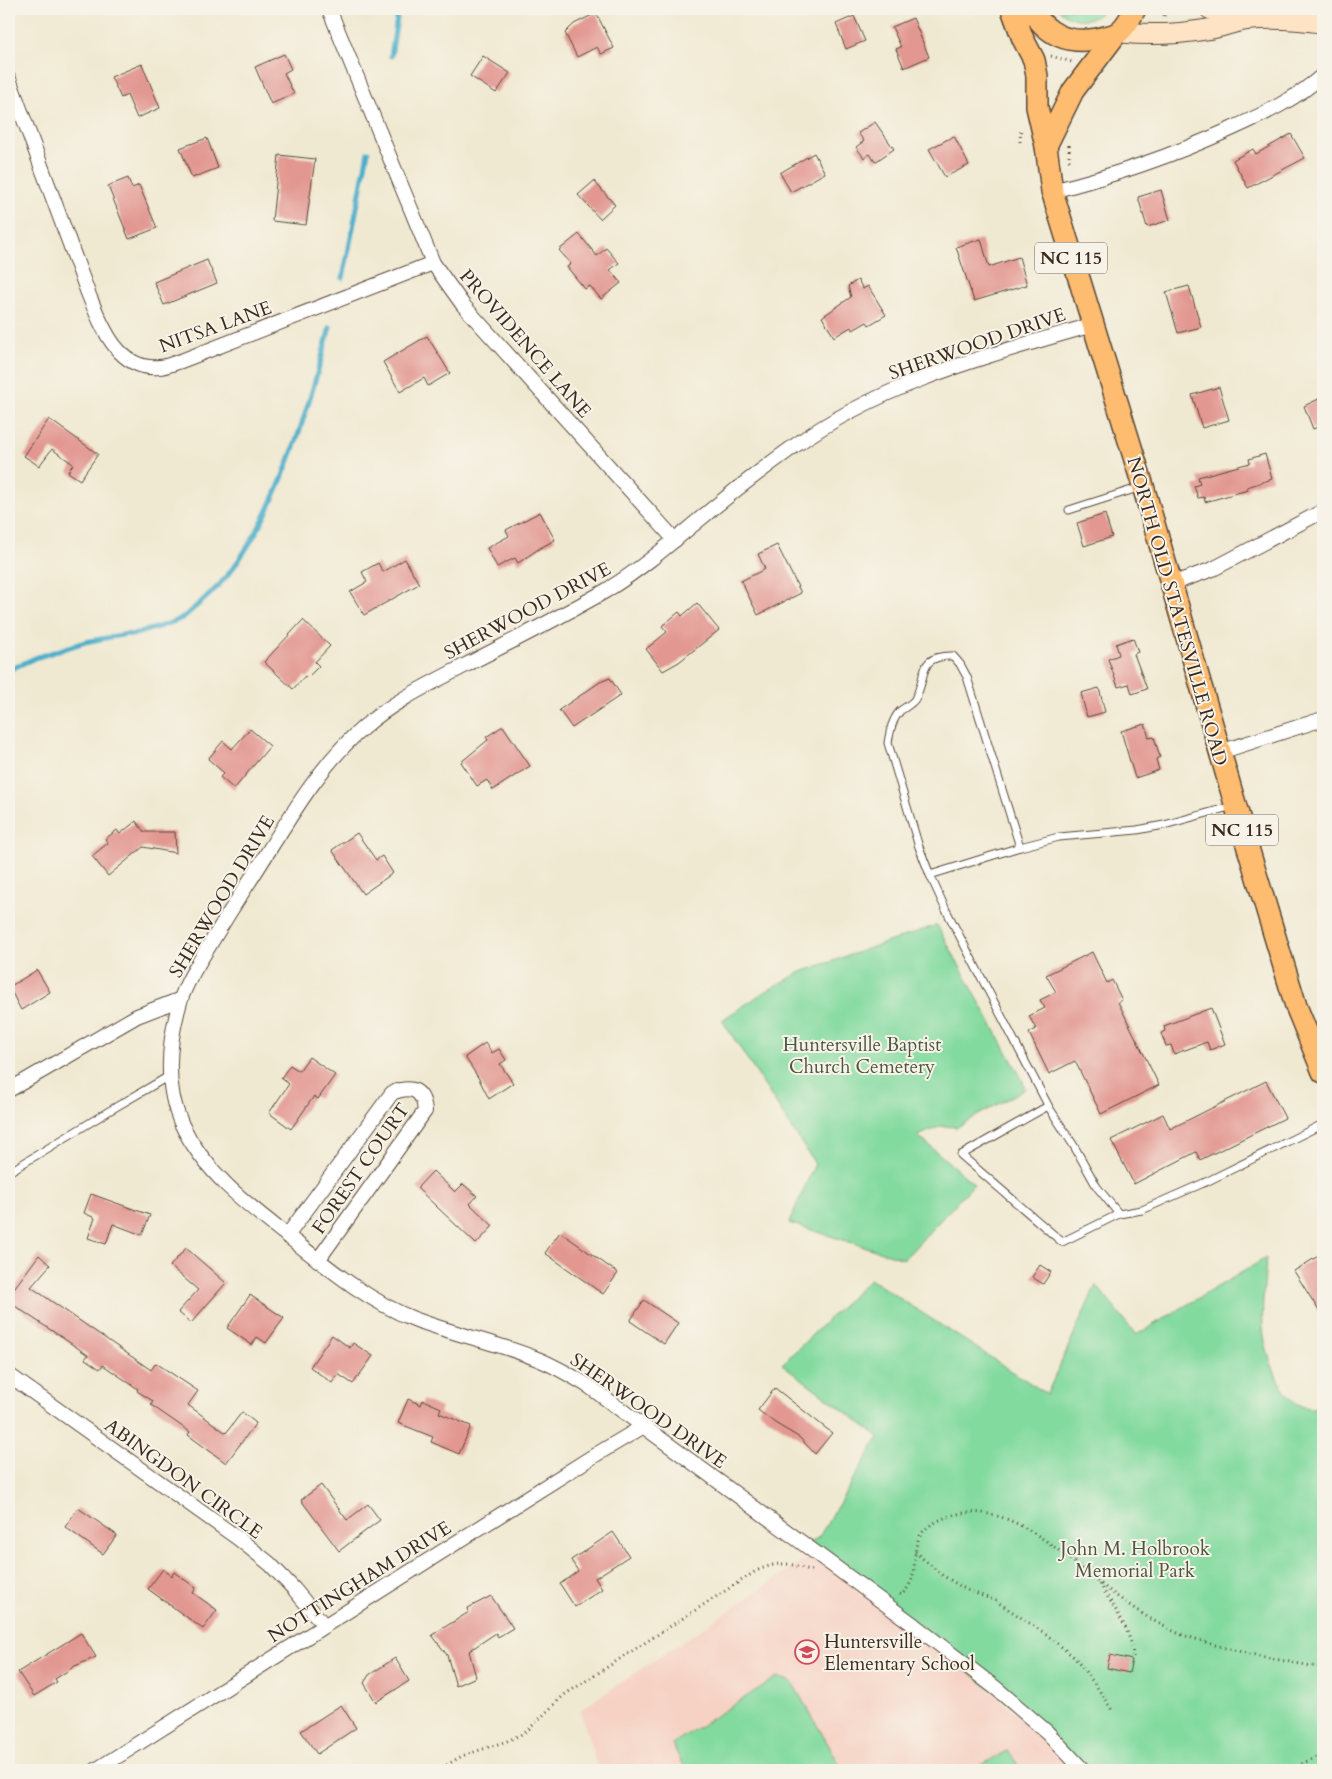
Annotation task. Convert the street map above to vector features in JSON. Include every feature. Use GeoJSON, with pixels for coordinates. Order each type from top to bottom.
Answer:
{"type":"FeatureCollection","features":[{"type":"Feature","properties":{"kind":"main road","name":"NORTH OLD STATESVILLE ROAD"},"geometry":{"type":"LineString","coordinates":[[1012,9],[1023,39],[1035,58],[1037,107],[1046,146],[1052,191],[1143,486],[1235,806],[1296,1006],[1323,1072]]}},
{"type":"Feature","properties":{"kind":"main road"},"geometry":{"type":"LineString","coordinates":[[1046,146],[1073,91],[1118,33],[1129,22],[1135,9]]}},
{"type":"Feature","properties":{"kind":"main road","name":"NORTH OLD STATESVILLE ROAD"},"geometry":{"type":"LineString","coordinates":[[1033,12],[1039,48],[1035,58]]}},
{"type":"Feature","properties":{"kind":"main road"},"geometry":{"type":"LineString","coordinates":[[1033,12],[1049,30],[1058,36],[1068,39],[1084,40],[1118,33]]}},
{"type":"Feature","properties":{"kind":"street","name":"PROVIDENCE LANE"},"geometry":{"type":"LineString","coordinates":[[329,9],[433,262],[463,305],[675,540]]}},
{"type":"Feature","properties":{"kind":"street"},"geometry":{"type":"LineString","coordinates":[[1210,9],[1245,20]]}},
{"type":"Feature","properties":{"kind":"street"},"geometry":{"type":"LineString","coordinates":[[1118,33],[1142,35],[1183,32],[1211,29],[1245,20],[1275,18],[1323,23]]}},
{"type":"Feature","properties":{"kind":"street"},"geometry":{"type":"LineString","coordinates":[[1052,191],[1104,177],[1206,141],[1295,97],[1323,76]]}},
{"type":"Feature","properties":{"kind":"street","name":"NITSA LANE"},"geometry":{"type":"LineString","coordinates":[[9,79],[88,293],[103,328],[117,349],[127,359],[138,364],[160,367],[181,361],[433,262]]}},
{"type":"Feature","properties":{"kind":"street","name":"SHERWOOD DRIVE"},"geometry":{"type":"LineString","coordinates":[[1083,1770],[1047,1732],[997,1689],[590,1387],[534,1357],[415,1320],[391,1309],[318,1260],[237,1194],[207,1164],[181,1122],[172,1096],[169,1076],[171,1039],[181,999],[191,975],[295,810],[324,768],[345,744],[364,727],[396,703],[434,681],[573,610],[613,586],[655,557],[704,516],[796,445],[843,416],[891,391],[926,376],[1092,325]]}},
{"type":"Feature","properties":{"kind":"street"},"geometry":{"type":"LineString","coordinates":[[1171,584],[1212,569],[1323,511]]}},
{"type":"Feature","properties":{"kind":"street"},"geometry":{"type":"LineString","coordinates":[[1220,752],[1323,719]]}},
{"type":"Feature","properties":{"kind":"street"},"geometry":{"type":"LineString","coordinates":[[9,1090],[138,1016],[181,999]]}},
{"type":"Feature","properties":{"kind":"street","name":"FOREST COURT"},"geometry":{"type":"LineString","coordinates":[[287,1236],[392,1092],[402,1088],[415,1090],[424,1099],[425,1111],[318,1260]]}},
{"type":"Feature","properties":{"kind":"street","name":"ABINGDON CIRCLE"},"geometry":{"type":"LineString","coordinates":[[9,1376],[239,1539],[270,1564],[324,1625]]}},
{"type":"Feature","properties":{"kind":"street","name":"NOTTINGHAM DRIVE"},"geometry":{"type":"LineString","coordinates":[[96,1770],[324,1625],[644,1426]]}},
{"type":"Feature","properties":{"kind":"lane"},"geometry":{"type":"LineString","coordinates":[[1069,510],[1143,486]]}},
{"type":"Feature","properties":{"kind":"lane"},"geometry":{"type":"LineString","coordinates":[[1020,847],[967,677],[953,656],[941,656],[929,662],[923,671],[920,687],[914,700],[900,712],[890,727],[888,743],[919,847],[946,910],[1048,1106],[1097,1187],[1119,1214]]}},
{"type":"Feature","properties":{"kind":"lane"},"geometry":{"type":"LineString","coordinates":[[930,875],[1059,837],[1137,830],[1164,825],[1235,806]]}},
{"type":"Feature","properties":{"kind":"lane"},"geometry":{"type":"LineString","coordinates":[[9,1172],[169,1076]]}},
{"type":"Feature","properties":{"kind":"lane"},"geometry":{"type":"LineString","coordinates":[[1048,1106],[961,1155],[1062,1242],[1119,1214],[1142,1210],[1208,1181],[1323,1124]]}},
{"type":"Feature","properties":{"kind":"path"},"geometry":{"type":"LineString","coordinates":[[1035,58],[1046,54],[1074,63],[1084,75]]}},
{"type":"Feature","properties":{"kind":"path"},"geometry":{"type":"LineString","coordinates":[[1069,142],[1068,150],[1071,163]]}},
{"type":"Feature","properties":{"kind":"path"},"geometry":{"type":"LineString","coordinates":[[902,1595],[912,1580],[915,1544],[922,1533],[933,1523],[951,1516],[969,1512],[986,1513],[1004,1517],[1026,1528],[1061,1551],[1098,1582],[1151,1618],[1180,1634],[1232,1650],[1323,1668]]}},
{"type":"Feature","properties":{"kind":"path"},"geometry":{"type":"LineString","coordinates":[[915,1552],[942,1575],[967,1590],[996,1601],[1046,1634],[1074,1658],[1112,1710]]}},
{"type":"Feature","properties":{"kind":"path"},"geometry":{"type":"LineString","coordinates":[[438,1770],[462,1756],[507,1741],[526,1732],[564,1695],[756,1571],[778,1564],[791,1564],[819,1573]]}},
{"type":"Feature","properties":{"kind":"path"},"geometry":{"type":"LineString","coordinates":[[1098,1582],[1130,1636],[1134,1649],[1133,1660]]}},
{"type":"Feature","properties":{"kind":"path"},"geometry":{"type":"LineString","coordinates":[[1294,1770],[1301,1764],[1323,1754]]}},
{"type":"Feature","properties":{"kind":"shaded area","name":"Huntersville Elementary School"},"geometry":{"type":"Polygon","coordinates":[[[815,1553],[914,1625],[1083,1770],[598,1770],[580,1710],[815,1553]]]}},
{"type":"Feature","properties":{"kind":"green space"},"geometry":{"type":"Polygon","coordinates":[[[1058,9],[1105,9],[1094,17],[1082,20],[1069,17],[1058,9]]]}},
{"type":"Feature","properties":{"kind":"green space","name":"Huntersville Baptist Church Cemetery"},"geometry":{"type":"Polygon","coordinates":[[[937,925],[1022,1079],[1025,1089],[957,1127],[941,1126],[918,1136],[974,1184],[904,1259],[789,1223],[815,1164],[722,1020],[763,993],[801,972],[937,925]]]}},
{"type":"Feature","properties":{"kind":"green space","name":"John M. Holbrook Memorial Park"},"geometry":{"type":"Polygon","coordinates":[[[1266,1258],[1263,1326],[1266,1346],[1273,1369],[1285,1392],[1293,1400],[1302,1406],[1312,1408],[1323,1406],[1323,1770],[1083,1770],[1047,1732],[805,1546],[819,1537],[879,1437],[782,1364],[870,1279],[1047,1394],[1096,1285],[1136,1335],[1266,1258]]]}},
{"type":"Feature","properties":{"kind":"green space"},"geometry":{"type":"Polygon","coordinates":[[[777,1677],[792,1682],[843,1770],[686,1770],[672,1744],[777,1677]]]}},
{"type":"Feature","properties":{"kind":"green space"},"geometry":{"type":"Polygon","coordinates":[[[1008,1750],[1021,1770],[972,1770],[1008,1750]]]}},
{"type":"Feature","properties":{"kind":"building"},"geometry":{"type":"Polygon","coordinates":[[[596,13],[614,48],[601,54],[597,47],[577,57],[565,33],[574,24],[596,13]]]}},
{"type":"Feature","properties":{"kind":"building"},"geometry":{"type":"Polygon","coordinates":[[[854,16],[865,41],[846,49],[836,24],[854,16]]]}},
{"type":"Feature","properties":{"kind":"building"},"geometry":{"type":"Polygon","coordinates":[[[913,18],[929,57],[904,68],[896,49],[901,47],[892,27],[913,18]]]}},
{"type":"Feature","properties":{"kind":"building"},"geometry":{"type":"Polygon","coordinates":[[[284,54],[291,69],[284,73],[294,94],[271,104],[255,67],[284,54]]]}},
{"type":"Feature","properties":{"kind":"building"},"geometry":{"type":"Polygon","coordinates":[[[483,56],[510,73],[496,93],[470,76],[483,56]]]}},
{"type":"Feature","properties":{"kind":"building"},"geometry":{"type":"Polygon","coordinates":[[[142,64],[160,108],[137,118],[127,95],[121,98],[111,77],[142,64]]]}},
{"type":"Feature","properties":{"kind":"building"},"geometry":{"type":"Polygon","coordinates":[[[875,122],[894,149],[875,162],[870,154],[864,158],[856,147],[864,141],[858,133],[875,122]]]}},
{"type":"Feature","properties":{"kind":"building"},"geometry":{"type":"Polygon","coordinates":[[[1291,134],[1305,158],[1248,188],[1233,160],[1253,149],[1256,154],[1291,134]]]}},
{"type":"Feature","properties":{"kind":"building"},"geometry":{"type":"Polygon","coordinates":[[[954,136],[969,165],[945,177],[929,149],[954,136]]]}},
{"type":"Feature","properties":{"kind":"building"},"geometry":{"type":"Polygon","coordinates":[[[207,138],[218,168],[192,178],[180,148],[207,138]]]}},
{"type":"Feature","properties":{"kind":"building"},"geometry":{"type":"Polygon","coordinates":[[[814,153],[825,173],[791,192],[780,173],[814,153]]]}},
{"type":"Feature","properties":{"kind":"building"},"geometry":{"type":"Polygon","coordinates":[[[279,155],[315,159],[306,225],[272,221],[279,155]]]}},
{"type":"Feature","properties":{"kind":"building"},"geometry":{"type":"Polygon","coordinates":[[[128,178],[132,188],[139,185],[157,228],[129,239],[108,186],[128,178]]]}},
{"type":"Feature","properties":{"kind":"building"},"geometry":{"type":"Polygon","coordinates":[[[594,181],[615,205],[600,219],[578,195],[594,181]]]}},
{"type":"Feature","properties":{"kind":"building"},"geometry":{"type":"Polygon","coordinates":[[[1161,190],[1170,220],[1147,227],[1138,197],[1161,190]]]}},
{"type":"Feature","properties":{"kind":"building"},"geometry":{"type":"Polygon","coordinates":[[[579,234],[597,256],[606,248],[619,263],[610,270],[621,283],[601,299],[590,286],[585,289],[567,267],[571,264],[559,250],[579,234]]]}},
{"type":"Feature","properties":{"kind":"building"},"geometry":{"type":"Polygon","coordinates":[[[981,239],[989,267],[1019,257],[1027,285],[974,301],[956,247],[981,239]]]}},
{"type":"Feature","properties":{"kind":"building"},"geometry":{"type":"Polygon","coordinates":[[[207,260],[217,283],[164,305],[154,282],[207,260]]]}},
{"type":"Feature","properties":{"kind":"building"},"geometry":{"type":"Polygon","coordinates":[[[858,280],[863,289],[868,286],[886,315],[869,325],[867,322],[853,330],[851,327],[834,337],[822,317],[851,297],[848,286],[858,280]]]}},
{"type":"Feature","properties":{"kind":"building"},"geometry":{"type":"Polygon","coordinates":[[[1189,286],[1201,327],[1178,333],[1166,292],[1189,286]]]}},
{"type":"Feature","properties":{"kind":"building"},"geometry":{"type":"Polygon","coordinates":[[[427,336],[450,373],[428,386],[424,378],[400,392],[383,362],[427,336]]]}},
{"type":"Feature","properties":{"kind":"building"},"geometry":{"type":"Polygon","coordinates":[[[1219,387],[1229,420],[1202,428],[1192,395],[1219,387]]]}},
{"type":"Feature","properties":{"kind":"building"},"geometry":{"type":"Polygon","coordinates":[[[1323,397],[1323,425],[1313,429],[1304,406],[1323,397]]]}},
{"type":"Feature","properties":{"kind":"building"},"geometry":{"type":"Polygon","coordinates":[[[49,419],[98,454],[80,480],[68,472],[73,464],[52,449],[39,466],[24,456],[49,419]]]}},
{"type":"Feature","properties":{"kind":"building"},"geometry":{"type":"Polygon","coordinates":[[[1265,454],[1272,479],[1247,487],[1248,490],[1205,502],[1204,497],[1198,498],[1194,486],[1200,484],[1198,477],[1250,463],[1249,459],[1265,454]]]}},
{"type":"Feature","properties":{"kind":"building"},"geometry":{"type":"Polygon","coordinates":[[[540,512],[555,540],[518,563],[515,558],[497,567],[487,548],[509,536],[506,530],[540,512]]]}},
{"type":"Feature","properties":{"kind":"building"},"geometry":{"type":"Polygon","coordinates":[[[1105,514],[1112,537],[1084,546],[1077,523],[1105,514]]]}},
{"type":"Feature","properties":{"kind":"building"},"geometry":{"type":"Polygon","coordinates":[[[777,545],[801,593],[758,615],[741,581],[765,569],[758,554],[777,545]]]}},
{"type":"Feature","properties":{"kind":"building"},"geometry":{"type":"Polygon","coordinates":[[[405,559],[419,584],[364,615],[350,592],[367,582],[362,572],[378,563],[383,572],[405,559]]]}},
{"type":"Feature","properties":{"kind":"building"},"geometry":{"type":"Polygon","coordinates":[[[697,603],[719,630],[679,662],[663,671],[646,649],[667,632],[662,626],[679,612],[682,616],[697,603]]]}},
{"type":"Feature","properties":{"kind":"building"},"geometry":{"type":"Polygon","coordinates":[[[303,620],[330,646],[315,662],[319,666],[307,678],[305,676],[293,689],[264,662],[303,620]]]}},
{"type":"Feature","properties":{"kind":"building"},"geometry":{"type":"Polygon","coordinates":[[[1133,638],[1138,652],[1134,654],[1147,689],[1132,694],[1129,684],[1118,687],[1108,659],[1119,655],[1116,644],[1133,638]]]}},
{"type":"Feature","properties":{"kind":"building"},"geometry":{"type":"Polygon","coordinates":[[[610,678],[621,695],[572,728],[559,710],[600,682],[610,678]]]}},
{"type":"Feature","properties":{"kind":"building"},"geometry":{"type":"Polygon","coordinates":[[[1099,688],[1105,712],[1087,717],[1081,693],[1099,688]]]}},
{"type":"Feature","properties":{"kind":"building"},"geometry":{"type":"Polygon","coordinates":[[[1145,724],[1149,738],[1154,737],[1160,757],[1156,759],[1159,770],[1135,778],[1121,731],[1145,724]]]}},
{"type":"Feature","properties":{"kind":"building"},"geometry":{"type":"Polygon","coordinates":[[[503,726],[530,766],[493,790],[487,780],[477,786],[461,762],[488,740],[486,737],[503,726]]]}},
{"type":"Feature","properties":{"kind":"building"},"geometry":{"type":"Polygon","coordinates":[[[250,729],[270,746],[234,789],[220,777],[224,773],[208,759],[223,741],[232,749],[250,729]]]}},
{"type":"Feature","properties":{"kind":"building"},"geometry":{"type":"Polygon","coordinates":[[[136,821],[144,832],[175,832],[176,853],[143,847],[108,876],[92,856],[108,843],[105,839],[117,830],[120,834],[136,821]]]}},
{"type":"Feature","properties":{"kind":"building"},"geometry":{"type":"Polygon","coordinates":[[[357,833],[376,860],[382,856],[393,873],[363,894],[332,850],[357,833]]]}},
{"type":"Feature","properties":{"kind":"building"},"geometry":{"type":"Polygon","coordinates":[[[1092,952],[1107,983],[1112,980],[1122,1000],[1118,1002],[1159,1085],[1101,1114],[1075,1061],[1049,1074],[1029,1033],[1036,1029],[1029,1016],[1045,1008],[1040,1000],[1056,992],[1046,975],[1092,952]]]}},
{"type":"Feature","properties":{"kind":"building"},"geometry":{"type":"Polygon","coordinates":[[[37,970],[50,992],[21,1010],[9,987],[37,970]]]}},
{"type":"Feature","properties":{"kind":"building"},"geometry":{"type":"Polygon","coordinates":[[[1211,1008],[1225,1044],[1210,1050],[1207,1042],[1174,1054],[1171,1045],[1166,1046],[1161,1033],[1165,1031],[1164,1026],[1211,1008]]]}},
{"type":"Feature","properties":{"kind":"building"},"geometry":{"type":"Polygon","coordinates":[[[485,1043],[492,1053],[499,1049],[506,1060],[500,1064],[513,1083],[489,1099],[465,1057],[485,1043]]]}},
{"type":"Feature","properties":{"kind":"building"},"geometry":{"type":"Polygon","coordinates":[[[309,1057],[335,1075],[318,1099],[314,1096],[291,1129],[269,1113],[289,1084],[281,1078],[290,1065],[299,1071],[309,1057]]]}},
{"type":"Feature","properties":{"kind":"building"},"geometry":{"type":"Polygon","coordinates":[[[1266,1081],[1285,1118],[1200,1160],[1196,1152],[1134,1184],[1111,1140],[1163,1114],[1170,1129],[1266,1081]]]}},
{"type":"Feature","properties":{"kind":"building"},"geometry":{"type":"Polygon","coordinates":[[[433,1171],[455,1192],[463,1184],[477,1196],[470,1204],[493,1226],[476,1244],[417,1188],[433,1171]]]}},
{"type":"Feature","properties":{"kind":"building"},"geometry":{"type":"Polygon","coordinates":[[[91,1194],[150,1215],[142,1235],[113,1224],[106,1244],[88,1238],[95,1218],[84,1213],[91,1194]]]}},
{"type":"Feature","properties":{"kind":"building"},"geometry":{"type":"Polygon","coordinates":[[[560,1232],[618,1273],[603,1294],[545,1253],[560,1232]]]}},
{"type":"Feature","properties":{"kind":"building"},"geometry":{"type":"Polygon","coordinates":[[[186,1248],[226,1283],[191,1323],[178,1312],[198,1290],[170,1266],[186,1248]]]}},
{"type":"Feature","properties":{"kind":"building"},"geometry":{"type":"Polygon","coordinates":[[[1323,1253],[1323,1317],[1294,1271],[1323,1253]]]}},
{"type":"Feature","properties":{"kind":"building"},"geometry":{"type":"Polygon","coordinates":[[[39,1255],[50,1265],[31,1287],[151,1370],[156,1363],[198,1391],[188,1405],[226,1433],[242,1412],[256,1423],[226,1463],[188,1435],[190,1432],[151,1405],[153,1401],[137,1391],[138,1389],[103,1365],[100,1369],[85,1359],[88,1355],[9,1302],[9,1295],[39,1255]]]}},
{"type":"Feature","properties":{"kind":"building"},"geometry":{"type":"Polygon","coordinates":[[[1040,1265],[1051,1272],[1043,1284],[1032,1277],[1040,1265]]]}},
{"type":"Feature","properties":{"kind":"building"},"geometry":{"type":"Polygon","coordinates":[[[250,1295],[284,1318],[266,1343],[257,1337],[252,1345],[227,1328],[250,1295]]]}},
{"type":"Feature","properties":{"kind":"building"},"geometry":{"type":"Polygon","coordinates":[[[644,1300],[678,1323],[664,1344],[630,1321],[644,1300]]]}},
{"type":"Feature","properties":{"kind":"building"},"geometry":{"type":"Polygon","coordinates":[[[332,1335],[350,1348],[353,1343],[373,1356],[353,1384],[338,1374],[332,1383],[310,1367],[332,1335]]]}},
{"type":"Feature","properties":{"kind":"building"},"geometry":{"type":"Polygon","coordinates":[[[775,1388],[832,1433],[815,1454],[800,1438],[758,1410],[775,1388]]]}},
{"type":"Feature","properties":{"kind":"building"},"geometry":{"type":"Polygon","coordinates":[[[408,1399],[421,1405],[423,1400],[441,1408],[439,1413],[471,1426],[459,1454],[431,1442],[433,1437],[398,1423],[408,1399]]]}},
{"type":"Feature","properties":{"kind":"building"},"geometry":{"type":"Polygon","coordinates":[[[321,1485],[347,1520],[368,1504],[380,1520],[339,1551],[301,1500],[321,1485]]]}},
{"type":"Feature","properties":{"kind":"building"},"geometry":{"type":"Polygon","coordinates":[[[78,1508],[117,1535],[103,1554],[65,1527],[78,1508]]]}},
{"type":"Feature","properties":{"kind":"building"},"geometry":{"type":"Polygon","coordinates":[[[613,1532],[629,1556],[595,1578],[602,1589],[575,1607],[560,1584],[578,1571],[571,1560],[613,1532]]]}},
{"type":"Feature","properties":{"kind":"building"},"geometry":{"type":"Polygon","coordinates":[[[163,1569],[172,1576],[174,1572],[196,1588],[193,1593],[217,1610],[203,1629],[148,1589],[163,1569]]]}},
{"type":"Feature","properties":{"kind":"building"},"geometry":{"type":"Polygon","coordinates":[[[491,1596],[513,1628],[498,1637],[496,1633],[469,1651],[476,1677],[456,1686],[447,1655],[432,1635],[469,1612],[468,1608],[491,1596]]]}},
{"type":"Feature","properties":{"kind":"building"},"geometry":{"type":"Polygon","coordinates":[[[81,1633],[96,1657],[75,1666],[55,1679],[57,1682],[34,1696],[18,1672],[81,1633]]]}},
{"type":"Feature","properties":{"kind":"building"},"geometry":{"type":"Polygon","coordinates":[[[1110,1655],[1132,1660],[1129,1673],[1107,1668],[1110,1655]]]}},
{"type":"Feature","properties":{"kind":"building"},"geometry":{"type":"Polygon","coordinates":[[[395,1658],[409,1681],[376,1702],[364,1683],[369,1675],[395,1658]]]}},
{"type":"Feature","properties":{"kind":"building"},"geometry":{"type":"Polygon","coordinates":[[[341,1705],[356,1728],[317,1754],[301,1731],[341,1705]]]}},
{"type":"Feature","properties":{"kind":"waterway"},"geometry":{"type":"LineString","coordinates":[[391,56],[397,18],[396,9]]}},
{"type":"Feature","properties":{"kind":"waterway"},"geometry":{"type":"LineString","coordinates":[[343,278],[368,152]]}},
{"type":"Feature","properties":{"kind":"waterway"},"geometry":{"type":"LineString","coordinates":[[9,670],[35,658],[85,642],[127,634],[132,635],[176,621],[200,603],[225,578],[247,547],[266,513],[283,476],[310,399],[330,327]]}},
{"type":"Feature","properties":{"kind":"place","name":"Huntersville Elementary School"},"geometry":{"type":"Point","coordinates":[807,1652]}}]}
